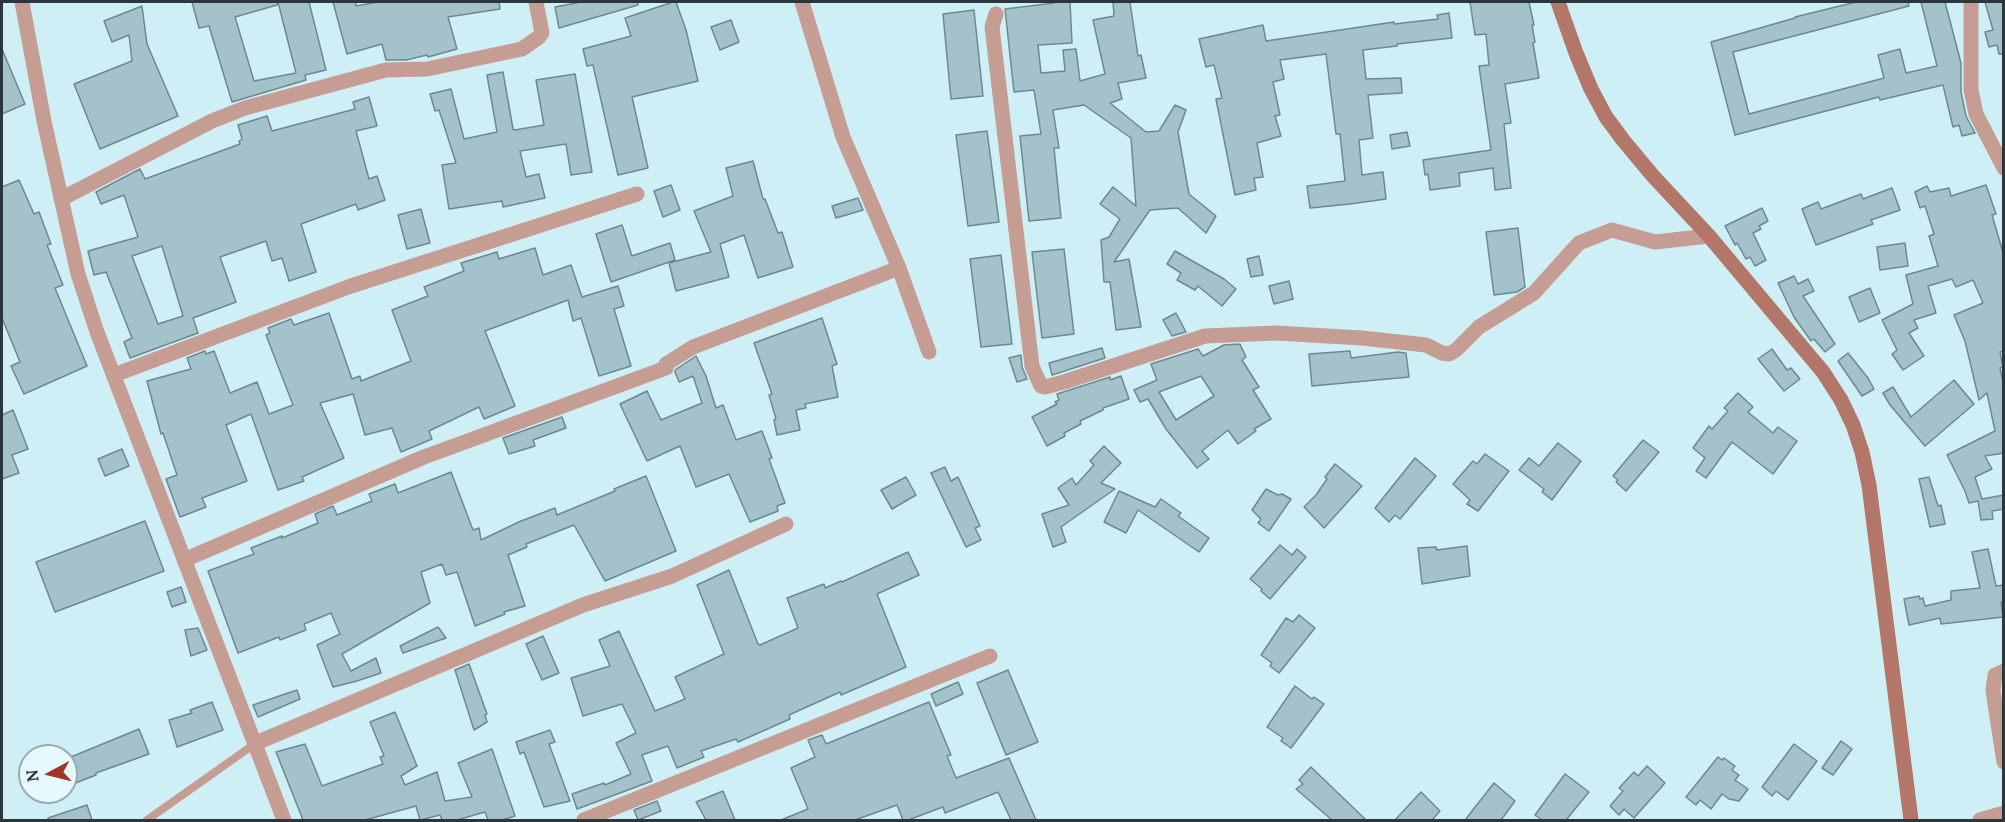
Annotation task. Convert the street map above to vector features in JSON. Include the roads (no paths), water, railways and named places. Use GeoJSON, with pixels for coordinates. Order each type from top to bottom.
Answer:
{"type":"FeatureCollection","features":[{"type":"Feature","properties":{"kind":"main road"},"geometry":{"type":"LineString","coordinates":[[1558,2],[1575,53],[1606,117],[1653,176],[1709,236],[1823,372],[1841,400],[1853,425],[1869,485],[1911,820]]}},
{"type":"Feature","properties":{"kind":"street"},"geometry":{"type":"LineString","coordinates":[[22,2],[78,274],[114,375],[284,820]]}},
{"type":"Feature","properties":{"kind":"street"},"geometry":{"type":"LineString","coordinates":[[61,199],[212,121],[245,108],[386,70],[427,69],[522,49],[539,38],[542,33],[536,2]]}},
{"type":"Feature","properties":{"kind":"street"},"geometry":{"type":"LineString","coordinates":[[802,2],[843,137],[899,268],[929,352]]}},
{"type":"Feature","properties":{"kind":"street"},"geometry":{"type":"LineString","coordinates":[[1971,2],[1971,90],[1976,114],[2004,168]]}},
{"type":"Feature","properties":{"kind":"street"},"geometry":{"type":"LineString","coordinates":[[996,14],[992,27],[1032,366],[1041,386],[1064,382],[1205,336],[1276,333],[1362,338],[1426,345],[1449,354],[1479,327],[1534,293],[1579,243],[1612,230],[1655,243],[1709,236]]}},
{"type":"Feature","properties":{"kind":"street"},"geometry":{"type":"LineString","coordinates":[[114,375],[351,286],[638,194]]}},
{"type":"Feature","properties":{"kind":"street"},"geometry":{"type":"LineString","coordinates":[[184,560],[424,457],[666,368],[666,364],[693,347],[899,268]]}},
{"type":"Feature","properties":{"kind":"street"},"geometry":{"type":"LineString","coordinates":[[256,743],[584,605],[672,576],[786,524]]}},
{"type":"Feature","properties":{"kind":"street"},"geometry":{"type":"LineString","coordinates":[[584,820],[990,656]]}},
{"type":"Feature","properties":{"kind":"street"},"geometry":{"type":"LineString","coordinates":[[2004,671],[1995,675],[1993,692],[2004,762]]}},
{"type":"Feature","properties":{"kind":"street"},"geometry":{"type":"LineString","coordinates":[[1980,820],[2004,813]]}},
{"type":"Feature","properties":{"kind":"lane"},"geometry":{"type":"LineString","coordinates":[[147,820],[256,743]]}}]}
